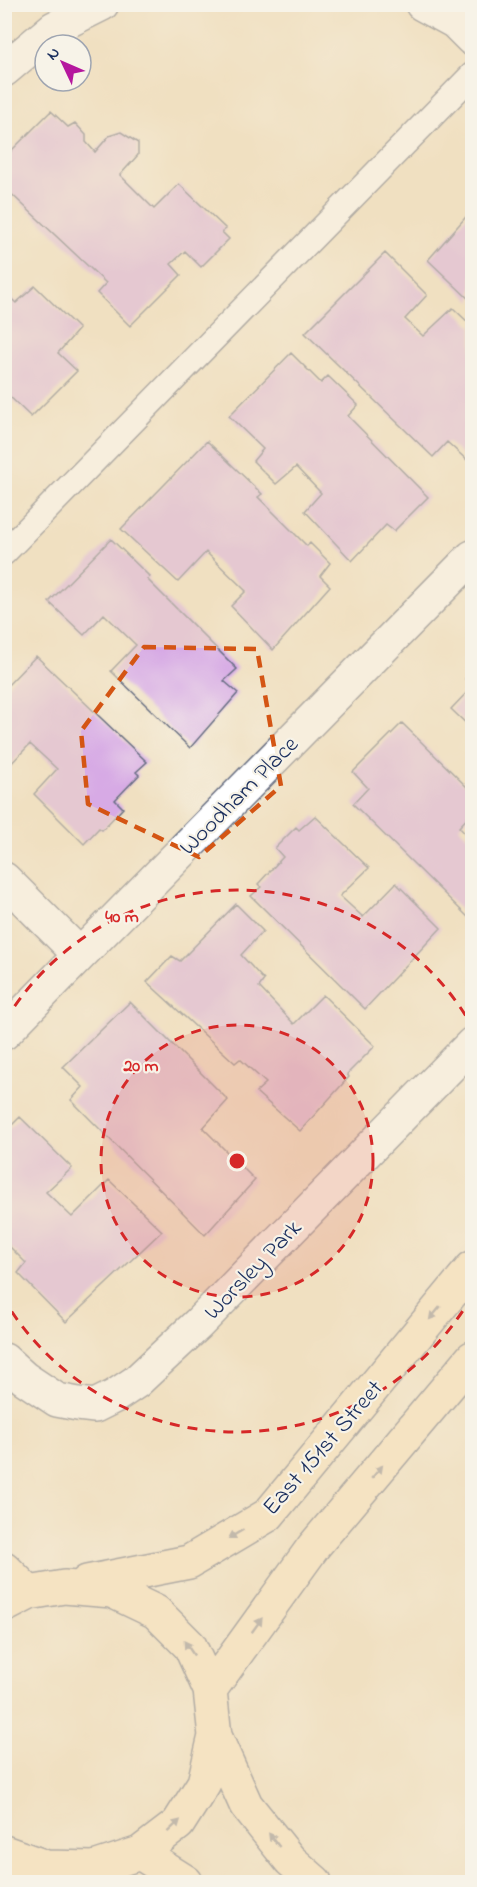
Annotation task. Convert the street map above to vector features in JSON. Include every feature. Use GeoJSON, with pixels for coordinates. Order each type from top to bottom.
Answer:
{"type":"FeatureCollection","features":[{"type":"Feature","properties":{"kind":"street"},"geometry":{"type":"LineString","coordinates":[[4,70],[54,28],[102,4]]}},
{"type":"Feature","properties":{"kind":"street"},"geometry":{"type":"LineString","coordinates":[[422,4],[455,22],[472,39]]}},
{"type":"Feature","properties":{"kind":"street","name":"Woodham Place"},"geometry":{"type":"LineString","coordinates":[[4,1034],[472,557]]}},
{"type":"Feature","properties":{"kind":"street"},"geometry":{"type":"LineString","coordinates":[[4,879],[80,955]]}},
{"type":"Feature","properties":{"kind":"street","name":"Worsley Park"},"geometry":{"type":"LineString","coordinates":[[4,1360],[24,1378],[57,1400],[78,1404],[95,1406],[136,1382],[198,1324],[472,1044]]}},
{"type":"Feature","properties":{"kind":"street","name":"East 151st Street"},"geometry":{"type":"LineString","coordinates":[[64,1587],[189,1562],[268,1515],[472,1268]]}},
{"type":"Feature","properties":{"kind":"street"},"geometry":{"type":"LineString","coordinates":[[210,1689],[314,1546],[472,1358]]}},
{"type":"Feature","properties":{"kind":"street"},"geometry":{"type":"LineString","coordinates":[[4,1568],[17,1600],[64,1587],[112,1591],[156,1612],[190,1646],[210,1689],[215,1736],[246,1805],[290,1860],[315,1882]]}},
{"type":"Feature","properties":{"kind":"street"},"geometry":{"type":"LineString","coordinates":[[4,1852],[45,1867],[94,1869],[140,1853],[178,1824],[204,1783],[215,1736]]}},
{"type":"Feature","properties":{"kind":"street"},"geometry":{"type":"LineString","coordinates":[[140,1853],[186,1882]]}},
{"type":"Feature","properties":{"kind":"street"},"geometry":{"type":"LineString","coordinates":[[4,1882],[45,1867]]}},
{"type":"Feature","properties":{"kind":"lane"},"geometry":{"type":"LineString","coordinates":[[4,553],[472,75]]}},
{"type":"Feature","properties":{"kind":"highlighted area"},"geometry":{"type":"Polygon","coordinates":[[[144,647],[257,649],[281,786],[199,857],[88,804],[81,731],[144,647]]]}},
{"type":"Feature","properties":{"kind":"building"},"geometry":{"type":"Polygon","coordinates":[[[51,111],[68,127],[75,123],[86,135],[86,142],[95,152],[109,136],[121,132],[138,143],[138,155],[120,175],[154,209],[179,184],[226,229],[222,232],[229,239],[201,267],[185,251],[171,264],[181,275],[130,326],[97,293],[106,283],[4,187],[4,158],[51,111]]]}},
{"type":"Feature","properties":{"kind":"building"},"geometry":{"type":"Polygon","coordinates":[[[472,210],[472,302],[428,260],[472,210]]]}},
{"type":"Feature","properties":{"kind":"building"},"geometry":{"type":"Polygon","coordinates":[[[385,253],[427,295],[405,319],[423,336],[453,308],[472,326],[472,457],[468,461],[447,442],[433,457],[305,333],[385,253]]]}},
{"type":"Feature","properties":{"kind":"building"},"geometry":{"type":"Polygon","coordinates":[[[35,286],[79,329],[58,353],[77,371],[31,417],[4,391],[4,292],[16,303],[35,286]]]}},
{"type":"Feature","properties":{"kind":"building"},"geometry":{"type":"Polygon","coordinates":[[[291,353],[321,383],[328,376],[358,405],[348,416],[428,497],[394,531],[386,525],[352,561],[305,511],[321,493],[296,467],[276,484],[253,461],[263,449],[229,416],[291,353]]]}},
{"type":"Feature","properties":{"kind":"building"},"geometry":{"type":"Polygon","coordinates":[[[207,441],[262,494],[258,497],[307,546],[310,543],[330,563],[320,576],[330,586],[273,650],[231,606],[246,591],[206,552],[178,582],[121,529],[207,441]]]}},
{"type":"Feature","properties":{"kind":"building"},"geometry":{"type":"Polygon","coordinates":[[[111,539],[150,577],[147,579],[237,669],[224,681],[238,693],[190,748],[111,671],[136,645],[104,614],[84,635],[49,602],[111,539]]]}},
{"type":"Feature","properties":{"kind":"building"},"geometry":{"type":"Polygon","coordinates":[[[36,656],[147,762],[136,772],[139,775],[115,800],[123,808],[102,830],[99,828],[84,844],[34,794],[57,769],[30,744],[5,770],[5,688],[36,656]]]}},
{"type":"Feature","properties":{"kind":"building"},"geometry":{"type":"Polygon","coordinates":[[[472,672],[472,685],[465,679],[472,672]]]}},
{"type":"Feature","properties":{"kind":"building"},"geometry":{"type":"Polygon","coordinates":[[[472,687],[472,729],[451,709],[472,687]]]}},
{"type":"Feature","properties":{"kind":"building"},"geometry":{"type":"Polygon","coordinates":[[[402,723],[472,792],[472,813],[459,827],[472,841],[472,921],[353,804],[368,788],[353,772],[402,723]]]}},
{"type":"Feature","properties":{"kind":"building"},"geometry":{"type":"Polygon","coordinates":[[[315,816],[369,868],[340,896],[363,917],[396,883],[441,928],[365,1009],[251,896],[261,887],[258,884],[283,857],[275,848],[296,827],[299,830],[315,816]]]}},
{"type":"Feature","properties":{"kind":"building"},"geometry":{"type":"Polygon","coordinates":[[[236,904],[263,931],[241,955],[264,980],[259,987],[294,1024],[323,995],[375,1046],[347,1074],[349,1077],[300,1131],[256,1092],[266,1083],[240,1059],[235,1063],[147,982],[172,956],[180,961],[236,904]]]}},
{"type":"Feature","properties":{"kind":"building"},"geometry":{"type":"Polygon","coordinates":[[[130,1002],[228,1100],[203,1128],[255,1180],[205,1235],[71,1100],[83,1087],[63,1067],[130,1002]]]}},
{"type":"Feature","properties":{"kind":"building"},"geometry":{"type":"Polygon","coordinates":[[[20,1117],[72,1168],[46,1192],[72,1217],[109,1180],[162,1231],[66,1322],[18,1273],[26,1263],[4,1241],[4,1128],[7,1130],[20,1117]]]}}]}
